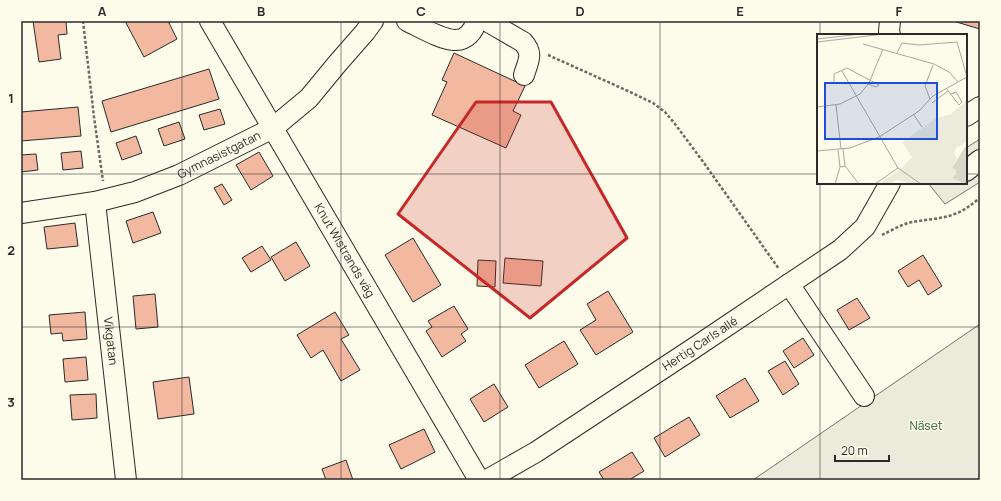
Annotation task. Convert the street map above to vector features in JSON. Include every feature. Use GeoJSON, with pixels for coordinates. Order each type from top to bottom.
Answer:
{"type":"FeatureCollection","features":[{"type":"Feature","properties":{"kind":"street","name":"Knut Wistrands väg"},"geometry":{"type":"LineString","coordinates":[[210,21],[479,480]]}},
{"type":"Feature","properties":{"kind":"street","name":"Gymnasistgatan"},"geometry":{"type":"LineString","coordinates":[[21,213],[100,201],[135,192],[179,174],[273,128],[309,98],[373,21]]}},
{"type":"Feature","properties":{"kind":"street"},"geometry":{"type":"LineString","coordinates":[[407,21],[431,33],[454,40],[463,39],[468,35],[474,27],[476,21]]}},
{"type":"Feature","properties":{"kind":"street"},"geometry":{"type":"LineString","coordinates":[[487,21],[523,42],[527,46],[530,52],[530,57],[524,74]]}},
{"type":"Feature","properties":{"kind":"street"},"geometry":{"type":"LineString","coordinates":[[890,21],[890,34]]}},
{"type":"Feature","properties":{"kind":"street"},"geometry":{"type":"LineString","coordinates":[[967,115],[980,107]]}},
{"type":"Feature","properties":{"kind":"street"},"geometry":{"type":"LineString","coordinates":[[967,170],[980,160]]}},
{"type":"Feature","properties":{"kind":"street","name":"Hertig Carls allé"},"geometry":{"type":"LineString","coordinates":[[487,480],[536,452],[840,250],[864,227],[889,184]]}},
{"type":"Feature","properties":{"kind":"street","name":"Vikgatan"},"geometry":{"type":"LineString","coordinates":[[100,201],[126,480]]}},
{"type":"Feature","properties":{"kind":"street"},"geometry":{"type":"LineString","coordinates":[[789,284],[864,396]]}},
{"type":"Feature","properties":{"kind":"path"},"geometry":{"type":"LineString","coordinates":[[83,21],[94,117],[100,201]]}},
{"type":"Feature","properties":{"kind":"path"},"geometry":{"type":"LineString","coordinates":[[530,52],[541,52],[548,55],[641,97],[653,103],[665,112],[708,169],[789,284]]}},
{"type":"Feature","properties":{"kind":"highlighted area"},"geometry":{"type":"Polygon","coordinates":[[[476,102],[551,102],[627,238],[530,318],[398,214],[476,102]]]}},
{"type":"Feature","properties":{"kind":"green space","name":"Näset"},"geometry":{"type":"Polygon","coordinates":[[[980,324],[980,480],[753,480],[980,324]]]}},
{"type":"Feature","properties":{"kind":"shaded area"},"geometry":{"type":"Polygon","coordinates":[[[980,139],[980,182],[945,204],[929,184],[967,184],[967,147],[980,139]]]}},
{"type":"Feature","properties":{"kind":"building"},"geometry":{"type":"Polygon","coordinates":[[[33,21],[66,21],[67,34],[58,35],[61,59],[39,62],[33,21]]]}},
{"type":"Feature","properties":{"kind":"building"},"geometry":{"type":"Polygon","coordinates":[[[125,21],[168,21],[177,39],[144,57],[125,21]]]}},
{"type":"Feature","properties":{"kind":"building"},"geometry":{"type":"Polygon","coordinates":[[[953,21],[980,21],[980,29],[953,21]]]}},
{"type":"Feature","properties":{"kind":"building"},"geometry":{"type":"Polygon","coordinates":[[[454,53],[525,86],[513,111],[521,115],[506,148],[432,115],[447,82],[442,80],[454,53]]]}},
{"type":"Feature","properties":{"kind":"building"},"geometry":{"type":"Polygon","coordinates":[[[209,69],[219,99],[111,132],[102,101],[209,69]]]}},
{"type":"Feature","properties":{"kind":"building"},"geometry":{"type":"Polygon","coordinates":[[[78,107],[81,136],[21,141],[21,112],[78,107]]]}},
{"type":"Feature","properties":{"kind":"building"},"geometry":{"type":"Polygon","coordinates":[[[220,109],[225,124],[204,130],[199,115],[220,109]]]}},
{"type":"Feature","properties":{"kind":"building"},"geometry":{"type":"Polygon","coordinates":[[[179,122],[185,139],[164,146],[158,129],[179,122]]]}},
{"type":"Feature","properties":{"kind":"building"},"geometry":{"type":"Polygon","coordinates":[[[136,136],[142,153],[122,160],[116,143],[136,136]]]}},
{"type":"Feature","properties":{"kind":"building"},"geometry":{"type":"Polygon","coordinates":[[[81,151],[83,168],[63,170],[61,153],[81,151]]]}},
{"type":"Feature","properties":{"kind":"building"},"geometry":{"type":"Polygon","coordinates":[[[259,152],[273,176],[251,190],[236,165],[259,152]]]}},
{"type":"Feature","properties":{"kind":"building"},"geometry":{"type":"Polygon","coordinates":[[[36,154],[38,170],[21,172],[21,155],[36,154]]]}},
{"type":"Feature","properties":{"kind":"building"},"geometry":{"type":"Polygon","coordinates":[[[222,184],[232,200],[224,205],[214,188],[222,184]]]}},
{"type":"Feature","properties":{"kind":"building"},"geometry":{"type":"Polygon","coordinates":[[[153,212],[161,233],[133,243],[126,221],[153,212]]]}},
{"type":"Feature","properties":{"kind":"building"},"geometry":{"type":"Polygon","coordinates":[[[75,223],[78,246],[47,249],[44,227],[75,223]]]}},
{"type":"Feature","properties":{"kind":"building"},"geometry":{"type":"Polygon","coordinates":[[[413,238],[441,285],[413,302],[385,255],[413,238]]]}},
{"type":"Feature","properties":{"kind":"building"},"geometry":{"type":"Polygon","coordinates":[[[296,242],[310,266],[285,281],[271,257],[296,242]]]}},
{"type":"Feature","properties":{"kind":"building"},"geometry":{"type":"Polygon","coordinates":[[[262,246],[271,260],[251,272],[242,258],[262,246]]]}},
{"type":"Feature","properties":{"kind":"building"},"geometry":{"type":"Polygon","coordinates":[[[923,255],[942,286],[928,295],[919,280],[908,287],[898,271],[923,255]]]}},
{"type":"Feature","properties":{"kind":"building"},"geometry":{"type":"Polygon","coordinates":[[[505,258],[543,261],[541,286],[503,283],[505,258]]]}},
{"type":"Feature","properties":{"kind":"building"},"geometry":{"type":"Polygon","coordinates":[[[478,260],[496,261],[495,287],[477,286],[478,260]]]}},
{"type":"Feature","properties":{"kind":"building"},"geometry":{"type":"Polygon","coordinates":[[[608,291],[633,332],[596,355],[580,330],[596,320],[587,304],[608,291]]]}},
{"type":"Feature","properties":{"kind":"building"},"geometry":{"type":"Polygon","coordinates":[[[155,294],[158,327],[136,329],[133,296],[155,294]]]}},
{"type":"Feature","properties":{"kind":"building"},"geometry":{"type":"Polygon","coordinates":[[[857,298],[870,318],[849,330],[837,310],[857,298]]]}},
{"type":"Feature","properties":{"kind":"building"},"geometry":{"type":"Polygon","coordinates":[[[454,306],[468,329],[461,334],[466,341],[442,357],[426,331],[432,327],[428,321],[454,306]]]}},
{"type":"Feature","properties":{"kind":"building"},"geometry":{"type":"Polygon","coordinates":[[[85,312],[87,339],[63,341],[62,333],[51,334],[49,315],[85,312]]]}},
{"type":"Feature","properties":{"kind":"building"},"geometry":{"type":"Polygon","coordinates":[[[335,312],[349,335],[341,339],[360,370],[341,381],[323,350],[311,358],[297,335],[335,312]]]}},
{"type":"Feature","properties":{"kind":"building"},"geometry":{"type":"Polygon","coordinates":[[[803,338],[814,355],[794,368],[783,351],[803,338]]]}},
{"type":"Feature","properties":{"kind":"building"},"geometry":{"type":"Polygon","coordinates":[[[564,341],[578,364],[539,388],[525,365],[564,341]]]}},
{"type":"Feature","properties":{"kind":"building"},"geometry":{"type":"Polygon","coordinates":[[[86,357],[88,380],[65,382],[63,359],[86,357]]]}},
{"type":"Feature","properties":{"kind":"building"},"geometry":{"type":"Polygon","coordinates":[[[785,361],[799,384],[783,395],[768,371],[785,361]]]}},
{"type":"Feature","properties":{"kind":"building"},"geometry":{"type":"Polygon","coordinates":[[[189,377],[194,414],[158,419],[153,382],[189,377]]]}},
{"type":"Feature","properties":{"kind":"building"},"geometry":{"type":"Polygon","coordinates":[[[745,378],[759,401],[730,418],[716,396],[745,378]]]}},
{"type":"Feature","properties":{"kind":"building"},"geometry":{"type":"Polygon","coordinates":[[[494,384],[508,407],[484,422],[470,399],[494,384]]]}},
{"type":"Feature","properties":{"kind":"building"},"geometry":{"type":"Polygon","coordinates":[[[96,394],[97,418],[72,420],[70,395],[96,394]]]}},
{"type":"Feature","properties":{"kind":"building"},"geometry":{"type":"Polygon","coordinates":[[[689,417],[700,435],[665,457],[654,438],[689,417]]]}},
{"type":"Feature","properties":{"kind":"building"},"geometry":{"type":"Polygon","coordinates":[[[424,429],[435,452],[401,469],[389,445],[424,429]]]}},
{"type":"Feature","properties":{"kind":"building"},"geometry":{"type":"Polygon","coordinates":[[[632,452],[644,471],[629,480],[604,480],[599,472],[632,452]]]}},
{"type":"Feature","properties":{"kind":"building"},"geometry":{"type":"Polygon","coordinates":[[[346,460],[353,480],[326,480],[322,469],[346,460]]]}}]}
